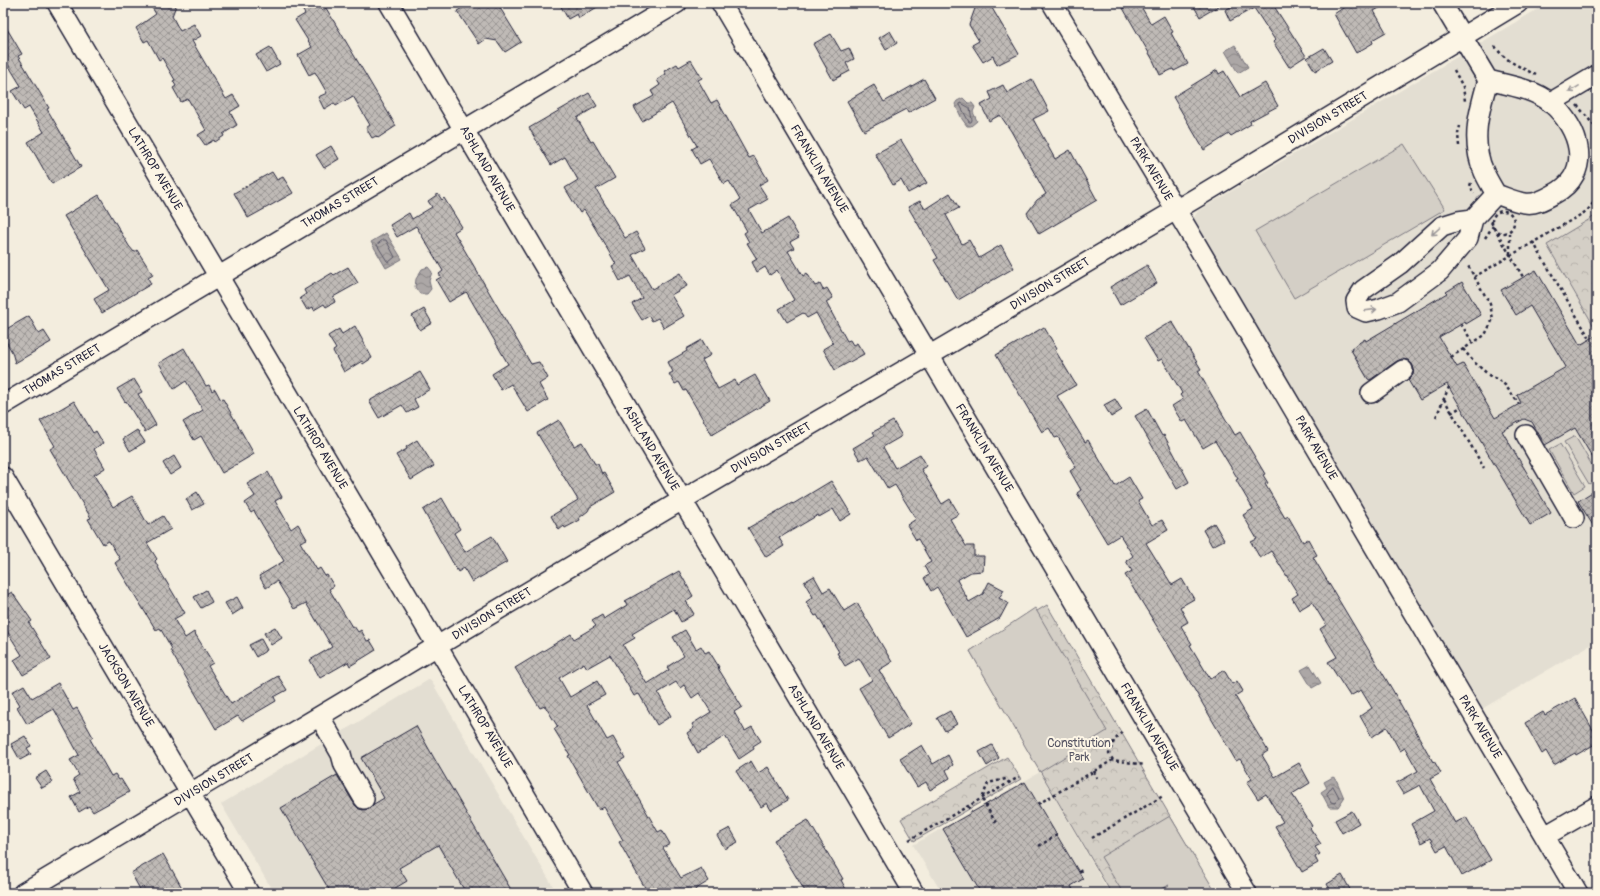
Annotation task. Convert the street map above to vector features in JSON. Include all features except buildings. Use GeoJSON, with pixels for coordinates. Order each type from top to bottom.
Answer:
{"type":"FeatureCollection","features":[{"type":"Feature","properties":{"kind":"street","name":"LATHROP AVENUE"},"geometry":{"type":"LineString","coordinates":[[57,3],[583,893]]}},
{"type":"Feature","properties":{"kind":"street","name":"ASHLAND AVENUE"},"geometry":{"type":"LineString","coordinates":[[389,3],[914,893]]}},
{"type":"Feature","properties":{"kind":"street","name":"THOMAS STREET"},"geometry":{"type":"LineString","coordinates":[[3,405],[678,3]]}},
{"type":"Feature","properties":{"kind":"street","name":"FRANKLIN AVENUE"},"geometry":{"type":"LineString","coordinates":[[721,3],[1247,893]]}},
{"type":"Feature","properties":{"kind":"street","name":"PARK AVENUE"},"geometry":{"type":"LineString","coordinates":[[1052,3],[1176,210],[1578,893]]}},
{"type":"Feature","properties":{"kind":"street"},"geometry":{"type":"LineString","coordinates":[[1442,3],[1488,80],[1513,86],[1536,95],[1550,103],[1574,132],[1580,153],[1575,176],[1562,190],[1542,201],[1526,203],[1496,194],[1484,171],[1477,149],[1477,130],[1480,109],[1488,80]]}},
{"type":"Feature","properties":{"kind":"street","name":"DIVISION STREET"},"geometry":{"type":"LineString","coordinates":[[23,893],[682,500],[1176,210],[1518,3]]}},
{"type":"Feature","properties":{"kind":"street"},"geometry":{"type":"LineString","coordinates":[[1550,103],[1597,75]]}},
{"type":"Feature","properties":{"kind":"street"},"geometry":{"type":"LineString","coordinates":[[1473,219],[1458,221],[1442,226],[1400,264],[1363,290],[1356,301],[1357,308],[1366,312],[1380,309],[1398,302],[1440,271],[1468,238],[1473,219],[1496,194]]}},
{"type":"Feature","properties":{"kind":"street"},"geometry":{"type":"LineString","coordinates":[[1371,393],[1403,370]]}},
{"type":"Feature","properties":{"kind":"street"},"geometry":{"type":"LineString","coordinates":[[1526,435],[1574,518]]}},
{"type":"Feature","properties":{"kind":"street","name":"JACKSON AVENUE"},"geometry":{"type":"LineString","coordinates":[[3,477],[249,893]]}},
{"type":"Feature","properties":{"kind":"street"},"geometry":{"type":"LineString","coordinates":[[320,717],[341,754],[344,765],[364,799]]}},
{"type":"Feature","properties":{"kind":"street"},"geometry":{"type":"LineString","coordinates":[[1545,836],[1597,806]]}},
{"type":"Feature","properties":{"kind":"path"},"geometry":{"type":"LineString","coordinates":[[1474,276],[1587,211],[1594,202],[1597,189]]}},
{"type":"Feature","properties":{"kind":"path"},"geometry":{"type":"LineString","coordinates":[[1510,230],[1500,232],[1495,229],[1492,222],[1495,215],[1501,211],[1505,211],[1511,214],[1514,221],[1514,224],[1510,230],[1510,256]]}},
{"type":"Feature","properties":{"kind":"path"},"geometry":{"type":"LineString","coordinates":[[1533,242],[1590,339]]}},
{"type":"Feature","properties":{"kind":"path"},"geometry":{"type":"LineString","coordinates":[[1451,357],[1485,335],[1493,319],[1490,304],[1465,260]]}},
{"type":"Feature","properties":{"kind":"path"},"geometry":{"type":"LineString","coordinates":[[1461,324],[1473,343]]}},
{"type":"Feature","properties":{"kind":"path"},"geometry":{"type":"LineString","coordinates":[[1463,349],[1473,361],[1491,377],[1497,379],[1505,385],[1519,404]]}},
{"type":"Feature","properties":{"kind":"path"},"geometry":{"type":"LineString","coordinates":[[1436,416],[1449,387]]}},
{"type":"Feature","properties":{"kind":"path"},"geometry":{"type":"LineString","coordinates":[[1444,399],[1484,468]]}},
{"type":"Feature","properties":{"kind":"path"},"geometry":{"type":"LineString","coordinates":[[1451,413],[1461,408]]}},
{"type":"Feature","properties":{"kind":"path"},"geometry":{"type":"LineString","coordinates":[[1113,760],[1109,754],[1114,741],[1124,730]]}},
{"type":"Feature","properties":{"kind":"path"},"geometry":{"type":"LineString","coordinates":[[1038,804],[1113,760],[1145,765]]}},
{"type":"Feature","properties":{"kind":"path"},"geometry":{"type":"LineString","coordinates":[[1094,771],[1098,778]]}},
{"type":"Feature","properties":{"kind":"path"},"geometry":{"type":"LineString","coordinates":[[910,840],[1019,777]]}},
{"type":"Feature","properties":{"kind":"path"},"geometry":{"type":"LineString","coordinates":[[982,799],[988,784],[1006,779],[1009,783]]}},
{"type":"Feature","properties":{"kind":"path"},"geometry":{"type":"LineString","coordinates":[[1092,838],[1163,796]]}},
{"type":"Feature","properties":{"kind":"path"},"geometry":{"type":"LineString","coordinates":[[982,799],[996,822]]}},
{"type":"Feature","properties":{"kind":"path"},"geometry":{"type":"LineString","coordinates":[[968,806],[971,812]]}},
{"type":"Feature","properties":{"kind":"path"},"geometry":{"type":"LineString","coordinates":[[1039,846],[1057,835]]}},
{"type":"Feature","properties":{"kind":"shaded area"},"geometry":{"type":"Polygon","coordinates":[[[1548,3],[1597,3],[1597,641],[1480,710],[1195,227],[1193,219],[1198,211],[1548,3]]]}},
{"type":"Feature","properties":{"kind":"shaded area"},"geometry":{"type":"Polygon","coordinates":[[[430,679],[557,893],[274,893],[221,804],[430,679]]]}},
{"type":"Feature","properties":{"kind":"shaded area"},"geometry":{"type":"Polygon","coordinates":[[[1040,772],[1106,887],[1104,893],[942,893],[913,845],[1040,772]]]}},
{"type":"Feature","properties":{"kind":"green space"},"geometry":{"type":"Polygon","coordinates":[[[1404,144],[1445,209],[1294,298],[1255,231],[1404,144]]]}},
{"type":"Feature","properties":{"kind":"green space"},"geometry":{"type":"Polygon","coordinates":[[[1595,216],[1597,221],[1597,327],[1595,328],[1547,245],[1595,216]]]}},
{"type":"Feature","properties":{"kind":"green space"},"geometry":{"type":"Polygon","coordinates":[[[1575,436],[1597,474],[1597,479],[1589,484],[1564,442],[1575,436]]]}},
{"type":"Feature","properties":{"kind":"green space"},"geometry":{"type":"Polygon","coordinates":[[[1560,444],[1585,486],[1574,493],[1549,450],[1560,444]]]}},
{"type":"Feature","properties":{"kind":"green space","name":"Constitution Park"},"geometry":{"type":"Polygon","coordinates":[[[1047,605],[1215,893],[1108,893],[1110,891],[970,651],[1047,605]]]}},
{"type":"Feature","properties":{"kind":"green space"},"geometry":{"type":"Polygon","coordinates":[[[1035,608],[1107,731],[1040,772],[970,651],[1035,608]]]}},
{"type":"Feature","properties":{"kind":"green space"},"geometry":{"type":"Polygon","coordinates":[[[1007,757],[1021,779],[914,841],[901,819],[1007,757]]]}},
{"type":"Feature","properties":{"kind":"green space"},"geometry":{"type":"Polygon","coordinates":[[[1170,816],[1216,893],[1157,893],[1169,885],[1155,893],[1123,893],[1101,857],[1170,816]]]}},
{"type":"Feature","properties":{"kind":"water"},"geometry":{"type":"Polygon","coordinates":[[[1235,45],[1248,67],[1238,73],[1225,51],[1235,45]]]}},
{"type":"Feature","properties":{"kind":"water"},"geometry":{"type":"Polygon","coordinates":[[[963,98],[968,103],[972,103],[975,107],[973,112],[977,121],[971,126],[967,126],[955,104],[963,98]]]}},
{"type":"Feature","properties":{"kind":"water"},"geometry":{"type":"Polygon","coordinates":[[[386,233],[402,259],[386,268],[371,242],[386,233]]]}},
{"type":"Feature","properties":{"kind":"water"},"geometry":{"type":"Polygon","coordinates":[[[428,267],[432,272],[429,281],[431,289],[427,294],[420,294],[415,287],[416,279],[422,269],[428,267]]]}},
{"type":"Feature","properties":{"kind":"water"},"geometry":{"type":"Polygon","coordinates":[[[1310,665],[1321,683],[1312,688],[1301,670],[1310,665]]]}},
{"type":"Feature","properties":{"kind":"water"},"geometry":{"type":"Polygon","coordinates":[[[1333,777],[1336,779],[1344,798],[1338,807],[1329,807],[1321,792],[1327,788],[1324,782],[1333,777]]]}}]}
